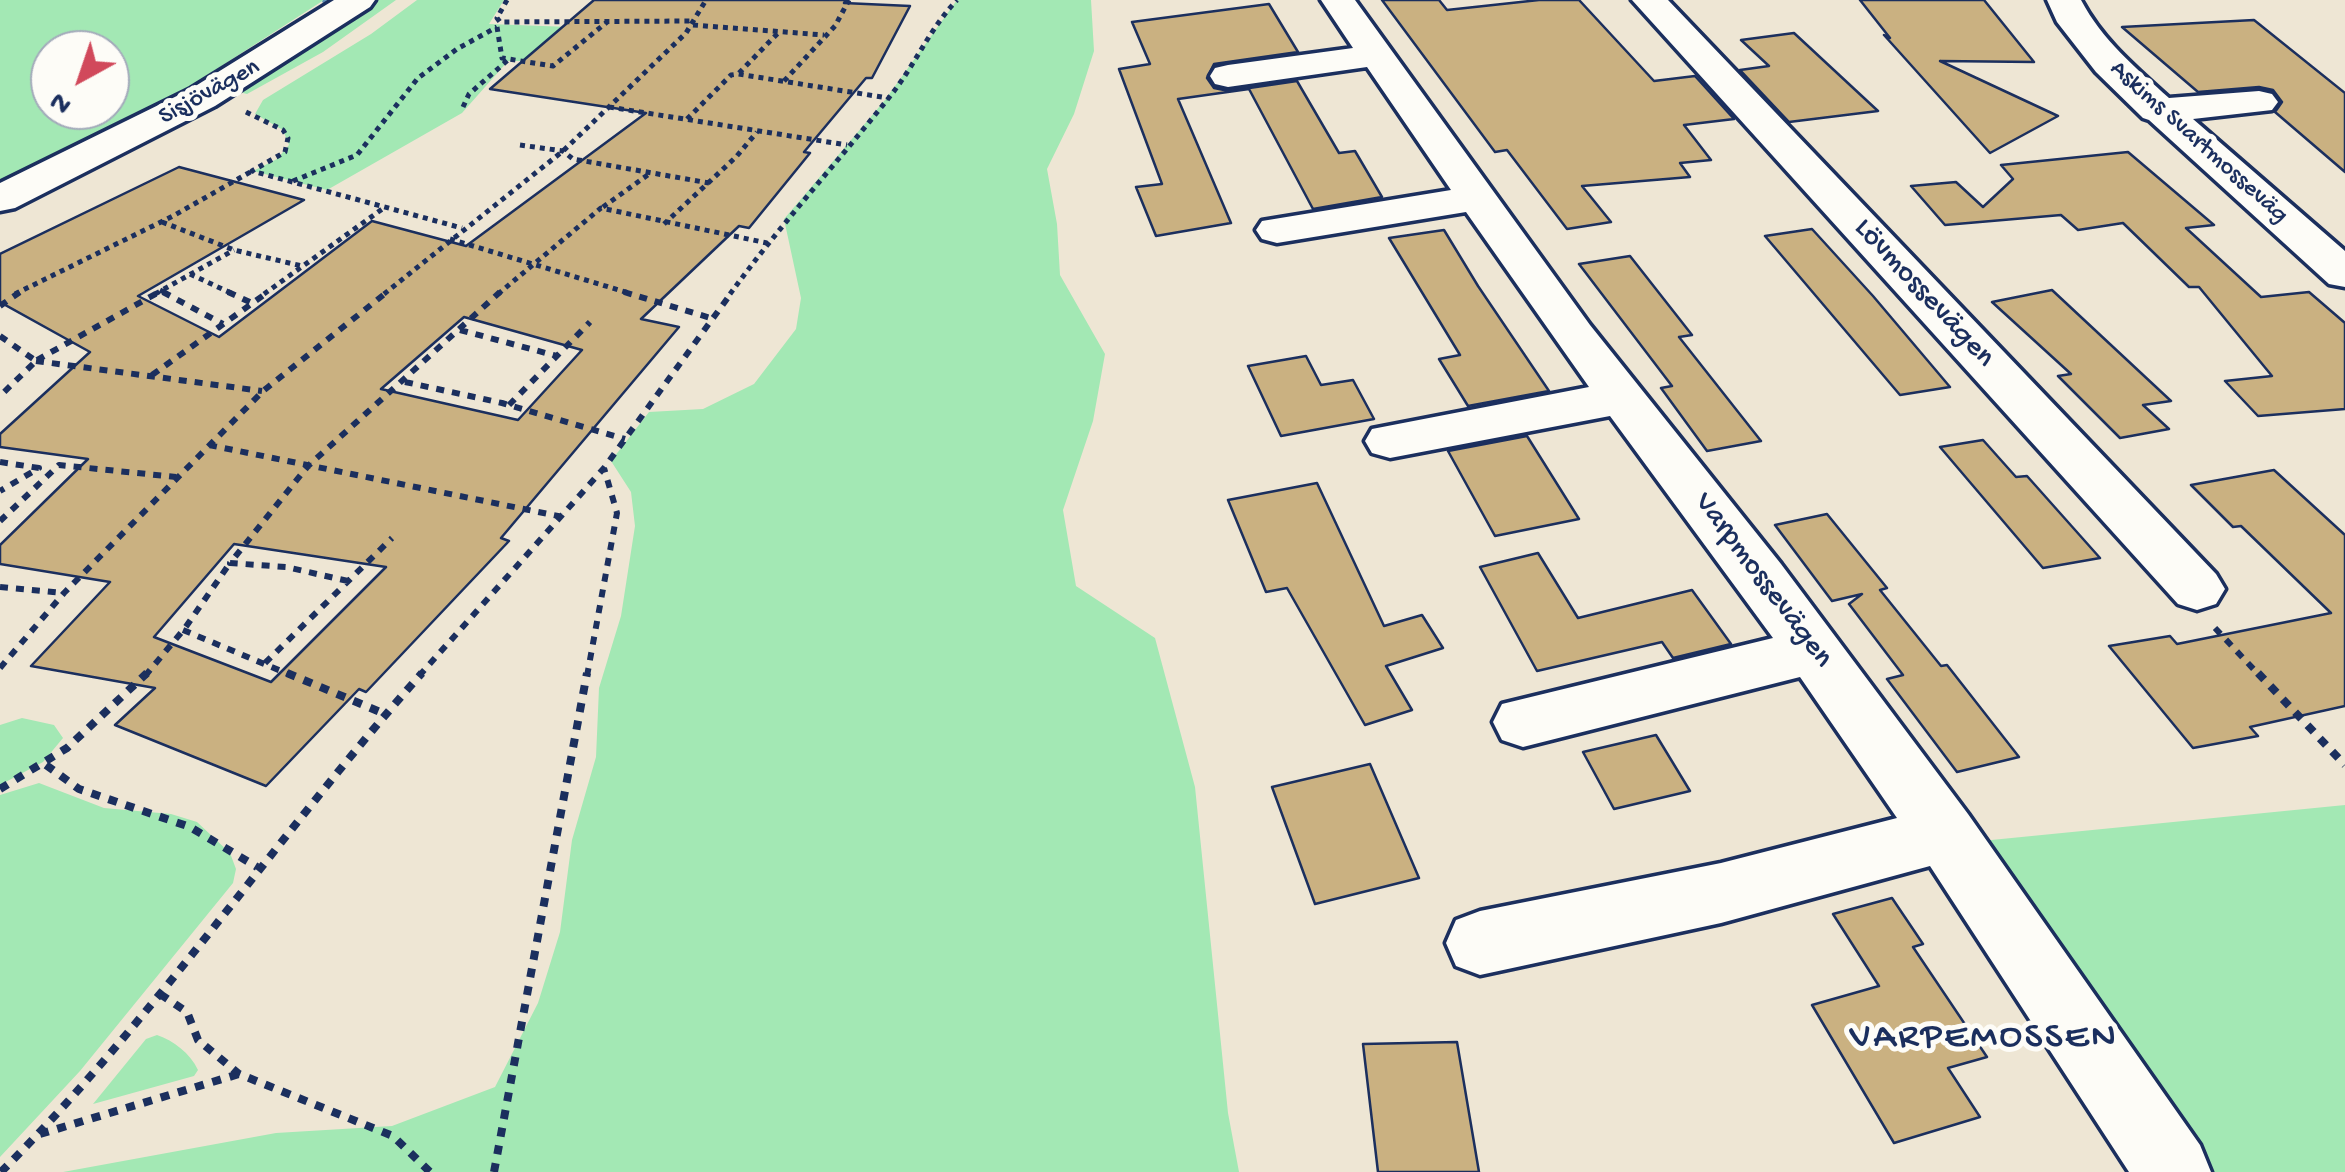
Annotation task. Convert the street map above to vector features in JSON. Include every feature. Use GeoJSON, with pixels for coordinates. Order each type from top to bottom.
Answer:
{"type":"FeatureCollection","features":[{"type":"Feature","properties":{"kind":"street","name":"Sisjövägen"},"geometry":{"type":"LineString","coordinates":[[0,199],[202,98],[358,0]]}},
{"type":"Feature","properties":{"kind":"street","name":"Varpmossevägen"},"geometry":{"type":"LineString","coordinates":[[1338,0],[1620,398],[1703,501],[1945,834],[2173,1172]]}},
{"type":"Feature","properties":{"kind":"street","name":"Lövmossevägen"},"geometry":{"type":"LineString","coordinates":[[1649,0],[2197,589]]}},
{"type":"Feature","properties":{"kind":"street","name":"Askims Svartmosseväg"},"geometry":{"type":"LineString","coordinates":[[2064,0],[2099,53],[2156,110],[2345,274]]}},
{"type":"Feature","properties":{"kind":"street"},"geometry":{"type":"LineString","coordinates":[[1228,76],[1378,55]]}},
{"type":"Feature","properties":{"kind":"street"},"geometry":{"type":"LineString","coordinates":[[2156,110],[2259,102]]}},
{"type":"Feature","properties":{"kind":"street"},"geometry":{"type":"LineString","coordinates":[[1277,230],[1478,198]]}},
{"type":"Feature","properties":{"kind":"street"},"geometry":{"type":"LineString","coordinates":[[1390,441],[1620,398]]}},
{"type":"Feature","properties":{"kind":"street"},"geometry":{"type":"LineString","coordinates":[[1523,722],[1814,651]]}},
{"type":"Feature","properties":{"kind":"street"},"geometry":{"type":"LineString","coordinates":[[1480,943],[1720,893],[1945,834]]}},
{"type":"Feature","properties":{"kind":"path"},"geometry":{"type":"LineString","coordinates":[[507,0],[497,18],[502,58],[508,60],[552,66],[609,20]]}},
{"type":"Feature","properties":{"kind":"path"},"geometry":{"type":"LineString","coordinates":[[0,668],[64,594],[262,391],[563,150],[693,23],[706,0]]}},
{"type":"Feature","properties":{"kind":"path"},"geometry":{"type":"LineString","coordinates":[[784,82],[834,26],[849,0]]}},
{"type":"Feature","properties":{"kind":"path"},"geometry":{"type":"LineString","coordinates":[[0,1172],[39,1134],[160,994],[257,867],[385,714],[604,468],[767,243],[888,98],[954,0]]}},
{"type":"Feature","properties":{"kind":"path"},"geometry":{"type":"LineString","coordinates":[[292,182],[357,155],[418,78],[498,24],[609,20],[824,34]]}},
{"type":"Feature","properties":{"kind":"path"},"geometry":{"type":"LineString","coordinates":[[738,74],[778,32]]}},
{"type":"Feature","properties":{"kind":"path"},"geometry":{"type":"LineString","coordinates":[[462,107],[469,94],[508,60]]}},
{"type":"Feature","properties":{"kind":"path"},"geometry":{"type":"LineString","coordinates":[[686,120],[731,75],[738,74],[888,98]]}},
{"type":"Feature","properties":{"kind":"path"},"geometry":{"type":"LineString","coordinates":[[0,306],[17,293],[161,221],[285,152],[289,145],[283,130],[202,98]]}},
{"type":"Feature","properties":{"kind":"path"},"geometry":{"type":"LineString","coordinates":[[608,107],[847,145]]}},
{"type":"Feature","properties":{"kind":"path"},"geometry":{"type":"LineString","coordinates":[[664,224],[758,132]]}},
{"type":"Feature","properties":{"kind":"path"},"geometry":{"type":"LineString","coordinates":[[520,144],[563,150],[573,160],[709,183]]}},
{"type":"Feature","properties":{"kind":"path"},"geometry":{"type":"LineString","coordinates":[[252,171],[464,228]]}},
{"type":"Feature","properties":{"kind":"path"},"geometry":{"type":"LineString","coordinates":[[0,789],[46,765],[152,667],[308,466],[532,263],[650,174]]}},
{"type":"Feature","properties":{"kind":"path"},"geometry":{"type":"LineString","coordinates":[[152,375],[386,206]]}},
{"type":"Feature","properties":{"kind":"path"},"geometry":{"type":"LineString","coordinates":[[602,208],[767,243]]}},
{"type":"Feature","properties":{"kind":"path"},"geometry":{"type":"LineString","coordinates":[[161,221],[234,250],[303,266]]}},
{"type":"Feature","properties":{"kind":"path"},"geometry":{"type":"LineString","coordinates":[[449,239],[714,319]]}},
{"type":"Feature","properties":{"kind":"path"},"geometry":{"type":"LineString","coordinates":[[0,396],[36,361],[234,250]]}},
{"type":"Feature","properties":{"kind":"path"},"geometry":{"type":"LineString","coordinates":[[190,274],[252,303]]}},
{"type":"Feature","properties":{"kind":"path"},"geometry":{"type":"LineString","coordinates":[[160,290],[223,324]]}},
{"type":"Feature","properties":{"kind":"path"},"geometry":{"type":"LineString","coordinates":[[509,406],[590,322]]}},
{"type":"Feature","properties":{"kind":"path"},"geometry":{"type":"LineString","coordinates":[[460,330],[557,356]]}},
{"type":"Feature","properties":{"kind":"path"},"geometry":{"type":"LineString","coordinates":[[0,336],[36,361],[262,391]]}},
{"type":"Feature","properties":{"kind":"path"},"geometry":{"type":"LineString","coordinates":[[404,381],[625,439]]}},
{"type":"Feature","properties":{"kind":"path"},"geometry":{"type":"LineString","coordinates":[[207,445],[562,517]]}},
{"type":"Feature","properties":{"kind":"path"},"geometry":{"type":"LineString","coordinates":[[0,462],[51,472]]}},
{"type":"Feature","properties":{"kind":"path"},"geometry":{"type":"LineString","coordinates":[[0,521],[59,465],[176,477]]}},
{"type":"Feature","properties":{"kind":"path"},"geometry":{"type":"LineString","coordinates":[[0,491],[38,468]]}},
{"type":"Feature","properties":{"kind":"path"},"geometry":{"type":"LineString","coordinates":[[494,1172],[617,513],[604,468]]}},
{"type":"Feature","properties":{"kind":"path"},"geometry":{"type":"LineString","coordinates":[[265,663],[392,538]]}},
{"type":"Feature","properties":{"kind":"path"},"geometry":{"type":"LineString","coordinates":[[230,563],[286,567],[348,581]]}},
{"type":"Feature","properties":{"kind":"path"},"geometry":{"type":"LineString","coordinates":[[0,587],[64,594]]}},
{"type":"Feature","properties":{"kind":"path"},"geometry":{"type":"LineString","coordinates":[[2197,589],[2189,601],[2345,765]]}},
{"type":"Feature","properties":{"kind":"path"},"geometry":{"type":"LineString","coordinates":[[183,630],[385,714]]}},
{"type":"Feature","properties":{"kind":"path"},"geometry":{"type":"LineString","coordinates":[[46,765],[68,786],[84,794],[186,825],[257,867]]}},
{"type":"Feature","properties":{"kind":"path"},"geometry":{"type":"LineString","coordinates":[[160,994],[186,1012],[198,1040],[239,1074],[393,1136],[430,1172]]}},
{"type":"Feature","properties":{"kind":"path"},"geometry":{"type":"LineString","coordinates":[[39,1134],[239,1074]]}},
{"type":"Feature","properties":{"kind":"green space"},"geometry":{"type":"Polygon","coordinates":[[[0,0],[324,0],[181,92],[130,118],[130,30],[30,30],[30,130],[108,130],[0,186],[0,0]]]}},
{"type":"Feature","properties":{"kind":"green space"},"geometry":{"type":"Polygon","coordinates":[[[378,0],[396,0],[323,52],[243,93],[243,88],[378,0]]]}},
{"type":"Feature","properties":{"kind":"green space"},"geometry":{"type":"Polygon","coordinates":[[[417,0],[504,0],[489,24],[570,27],[539,61],[508,61],[462,113],[327,190],[253,171],[277,159],[289,145],[283,130],[255,114],[263,100],[371,34],[417,0]]]}},
{"type":"Feature","properties":{"kind":"green space"},"geometry":{"type":"Polygon","coordinates":[[[957,0],[1091,0],[1094,51],[1074,114],[1047,169],[1057,224],[1060,275],[1105,354],[1093,421],[1063,510],[1076,586],[1155,638],[1195,787],[1228,1113],[1239,1172],[63,1172],[276,1133],[392,1126],[495,1087],[538,1003],[560,932],[572,840],[596,757],[599,688],[621,616],[635,526],[631,492],[611,461],[649,412],[703,409],[754,384],[796,329],[801,298],[784,219],[885,100],[957,0]]]}},
{"type":"Feature","properties":{"kind":"green space"},"geometry":{"type":"Polygon","coordinates":[[[22,718],[54,725],[63,738],[43,762],[0,785],[0,725],[22,718]]]}},
{"type":"Feature","properties":{"kind":"green space"},"geometry":{"type":"Polygon","coordinates":[[[39,783],[104,808],[171,814],[197,822],[230,853],[236,869],[233,883],[80,1071],[0,1157],[0,795],[39,783]]]}},
{"type":"Feature","properties":{"kind":"green space"},"geometry":{"type":"Polygon","coordinates":[[[2345,805],[2345,1172],[2185,1172],[1961,843],[2345,805]]]}},
{"type":"Feature","properties":{"kind":"green space"},"geometry":{"type":"Polygon","coordinates":[[[157,1035],[186,1053],[198,1070],[194,1076],[93,1104],[146,1039],[157,1035]]]}},
{"type":"Feature","properties":{"kind":"building"},"geometry":{"type":"Polygon","coordinates":[[[594,0],[846,0],[844,3],[910,6],[872,78],[866,78],[804,152],[810,153],[749,228],[739,226],[641,319],[679,327],[501,538],[509,541],[366,692],[359,689],[266,786],[115,725],[155,688],[31,666],[110,582],[0,564],[0,545],[88,459],[0,447],[0,434],[90,352],[0,302],[0,254],[179,167],[304,200],[138,296],[219,337],[372,221],[466,246],[646,113],[490,89],[594,0]],[[464,317],[381,389],[518,420],[582,350],[464,317]],[[234,544],[154,637],[271,682],[386,567],[234,544]]]}},
{"type":"Feature","properties":{"kind":"building"},"geometry":{"type":"Polygon","coordinates":[[[1382,0],[1439,0],[1447,10],[1539,0],[1579,0],[1654,81],[1695,76],[1734,119],[1684,125],[1711,160],[1680,163],[1690,177],[1582,186],[1611,222],[1567,229],[1507,150],[1495,152],[1382,0]]]}},
{"type":"Feature","properties":{"kind":"building"},"geometry":{"type":"Polygon","coordinates":[[[1860,0],[1984,0],[2034,62],[1940,61],[2058,116],[1990,153],[1884,35],[1890,38],[1860,0]]]}},
{"type":"Feature","properties":{"kind":"building"},"geometry":{"type":"Polygon","coordinates":[[[1269,4],[1298,52],[1214,64],[1207,78],[1214,88],[1229,91],[1297,81],[1339,153],[1355,151],[1382,197],[1313,209],[1249,89],[1178,99],[1231,223],[1156,236],[1136,187],[1162,184],[1119,69],[1150,64],[1132,22],[1269,4]]]}},
{"type":"Feature","properties":{"kind":"building"},"geometry":{"type":"Polygon","coordinates":[[[2254,20],[2345,93],[2345,172],[2275,112],[2282,102],[2273,90],[2259,87],[2198,92],[2122,27],[2254,20]]]}},
{"type":"Feature","properties":{"kind":"building"},"geometry":{"type":"Polygon","coordinates":[[[1794,33],[1878,111],[1789,122],[1740,70],[1769,66],[1741,40],[1794,33]]]}},
{"type":"Feature","properties":{"kind":"building"},"geometry":{"type":"Polygon","coordinates":[[[2128,152],[2214,225],[2186,228],[2261,297],[2309,292],[2345,323],[2345,409],[2258,416],[2225,381],[2272,376],[2199,287],[2189,287],[2123,223],[2078,230],[2061,215],[1945,225],[1911,186],[1956,182],[1983,207],[2013,179],[2001,165],[2128,152]]]}},
{"type":"Feature","properties":{"kind":"building"},"geometry":{"type":"Polygon","coordinates":[[[1812,229],[1950,387],[1900,395],[1765,236],[1812,229]]]}},
{"type":"Feature","properties":{"kind":"building"},"geometry":{"type":"Polygon","coordinates":[[[1444,230],[1549,391],[1468,406],[1439,359],[1460,355],[1389,238],[1444,230]]]}},
{"type":"Feature","properties":{"kind":"building"},"geometry":{"type":"Polygon","coordinates":[[[1630,256],[1692,335],[1679,337],[1761,441],[1707,451],[1661,388],[1672,386],[1579,264],[1630,256]]]}},
{"type":"Feature","properties":{"kind":"building"},"geometry":{"type":"Polygon","coordinates":[[[2052,290],[2171,401],[2143,405],[2169,429],[2120,438],[2058,376],[2071,374],[1992,302],[2052,290]]]}},
{"type":"Feature","properties":{"kind":"building"},"geometry":{"type":"Polygon","coordinates":[[[1306,356],[1321,385],[1353,380],[1374,419],[1281,436],[1248,366],[1306,356]]]}},
{"type":"Feature","properties":{"kind":"building"},"geometry":{"type":"Polygon","coordinates":[[[1527,436],[1579,519],[1495,536],[1448,451],[1527,436]]]}},
{"type":"Feature","properties":{"kind":"building"},"geometry":{"type":"Polygon","coordinates":[[[1983,440],[2016,477],[2027,476],[2100,558],[2043,568],[1940,447],[1983,440]]]}},
{"type":"Feature","properties":{"kind":"building"},"geometry":{"type":"Polygon","coordinates":[[[2274,470],[2345,535],[2345,706],[2250,727],[2258,736],[2193,748],[2109,646],[2170,636],[2177,644],[2331,613],[2241,526],[2233,527],[2191,485],[2274,470]]]}},
{"type":"Feature","properties":{"kind":"building"},"geometry":{"type":"Polygon","coordinates":[[[1317,483],[1384,626],[1422,615],[1443,648],[1386,666],[1412,710],[1365,725],[1287,588],[1266,592],[1228,500],[1317,483]]]}},
{"type":"Feature","properties":{"kind":"building"},"geometry":{"type":"Polygon","coordinates":[[[1827,514],[1887,588],[1880,590],[1941,666],[1947,665],[2019,757],[1957,772],[1887,679],[1903,675],[1849,604],[1862,594],[1832,601],[1775,525],[1827,514]]]}},
{"type":"Feature","properties":{"kind":"building"},"geometry":{"type":"Polygon","coordinates":[[[1538,553],[1578,618],[1692,590],[1731,644],[1673,658],[1662,642],[1537,671],[1480,567],[1538,553]]]}},
{"type":"Feature","properties":{"kind":"building"},"geometry":{"type":"Polygon","coordinates":[[[1656,735],[1690,791],[1614,809],[1583,752],[1656,735]]]}},
{"type":"Feature","properties":{"kind":"building"},"geometry":{"type":"Polygon","coordinates":[[[1370,764],[1419,878],[1315,904],[1272,787],[1370,764]]]}},
{"type":"Feature","properties":{"kind":"building"},"geometry":{"type":"Polygon","coordinates":[[[1892,898],[1923,944],[1913,947],[1987,1057],[1948,1068],[1980,1117],[1894,1143],[1812,1005],[1879,986],[1833,914],[1892,898]]]}},
{"type":"Feature","properties":{"kind":"building"},"geometry":{"type":"Polygon","coordinates":[[[1457,1042],[1479,1172],[1378,1172],[1363,1044],[1457,1042]]]}},
{"type":"Feature","properties":{"kind":"district","name":"VARPEMOSSEN"},"geometry":{"type":"Point","coordinates":[1984,1039]}}]}
